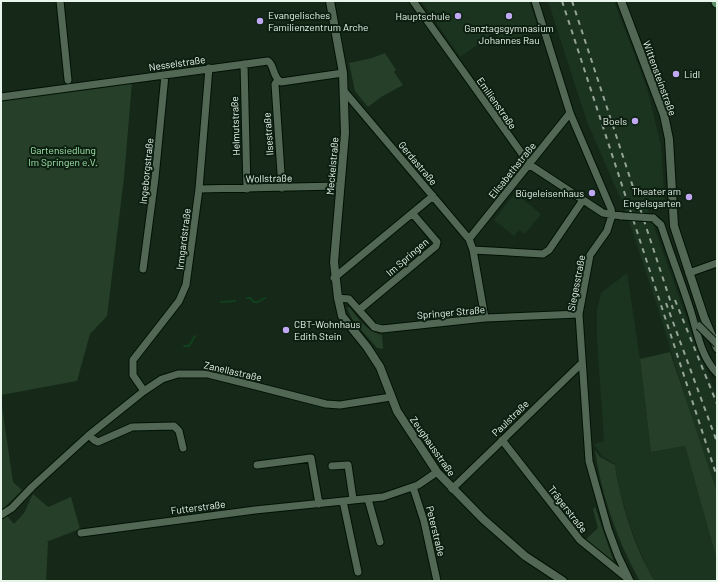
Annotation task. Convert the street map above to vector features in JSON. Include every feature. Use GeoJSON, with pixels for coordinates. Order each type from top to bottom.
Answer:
{"type":"FeatureCollection","features":[{"type":"Feature","properties":{"kind":"street"},"geometry":{"type":"LineString","coordinates":[[60,1],[68,80]]}},
{"type":"Feature","properties":{"kind":"street","name":"Meckelstraße"},"geometry":{"type":"LineString","coordinates":[[330,1],[344,73],[345,133],[334,250],[334,278],[342,316],[352,329]]}},
{"type":"Feature","properties":{"kind":"street","name":"Emilienstraße"},"geometry":{"type":"LineString","coordinates":[[413,1],[530,165],[603,213],[652,218],[661,224],[690,311],[695,331],[706,358],[717,373]]}},
{"type":"Feature","properties":{"kind":"street"},"geometry":{"type":"LineString","coordinates":[[535,1],[570,113],[607,198],[612,215]]}},
{"type":"Feature","properties":{"kind":"street","name":"Wittensteinstraße"},"geometry":{"type":"LineString","coordinates":[[621,1],[664,115],[670,153],[674,226],[704,317],[717,348]]}},
{"type":"Feature","properties":{"kind":"street","name":"Nesselstraße"},"geometry":{"type":"LineString","coordinates":[[1,97],[268,61],[271,62],[278,80]]}},
{"type":"Feature","properties":{"kind":"street","name":"Helmutstraße"},"geometry":{"type":"LineString","coordinates":[[244,64],[247,189]]}},
{"type":"Feature","properties":{"kind":"street","name":"Irmgardstraße"},"geometry":{"type":"LineString","coordinates":[[144,391],[133,375],[133,360],[179,300],[186,285],[199,188],[209,68]]}},
{"type":"Feature","properties":{"kind":"street"},"geometry":{"type":"LineString","coordinates":[[278,80],[281,82],[344,73]]}},
{"type":"Feature","properties":{"kind":"street","name":"Ingeborgstraße"},"geometry":{"type":"LineString","coordinates":[[143,268],[155,178],[165,75]]}},
{"type":"Feature","properties":{"kind":"street","name":"Ilsestraße"},"geometry":{"type":"LineString","coordinates":[[278,80],[274,84],[282,188]]}},
{"type":"Feature","properties":{"kind":"street","name":"Gerdastraße"},"geometry":{"type":"LineString","coordinates":[[344,91],[469,239],[473,250],[485,318]]}},
{"type":"Feature","properties":{"kind":"street","name":"Elisabethstraße"},"geometry":{"type":"LineString","coordinates":[[469,239],[530,165],[570,113]]}},
{"type":"Feature","properties":{"kind":"street","name":"Wollstraße"},"geometry":{"type":"LineString","coordinates":[[199,188],[247,189],[340,186]]}},
{"type":"Feature","properties":{"kind":"street"},"geometry":{"type":"LineString","coordinates":[[334,278],[433,196]]}},
{"type":"Feature","properties":{"kind":"street"},"geometry":{"type":"LineString","coordinates":[[473,250],[543,254],[549,250],[583,200]]}},
{"type":"Feature","properties":{"kind":"street","name":"Im Springen"},"geometry":{"type":"LineString","coordinates":[[359,310],[436,246],[437,242],[413,214]]}},
{"type":"Feature","properties":{"kind":"street","name":"Siegesstraße"},"geometry":{"type":"LineString","coordinates":[[612,215],[607,231],[590,255],[579,314],[589,461],[593,479],[618,556],[629,580]]}},
{"type":"Feature","properties":{"kind":"street"},"geometry":{"type":"LineString","coordinates":[[689,273],[717,263]]}},
{"type":"Feature","properties":{"kind":"street","name":"Springer Straße"},"geometry":{"type":"LineString","coordinates":[[338,298],[349,299],[374,327],[382,329],[485,318],[579,314]]}},
{"type":"Feature","properties":{"kind":"street","name":"Emilienstraße"},"geometry":{"type":"LineString","coordinates":[[690,311],[699,326],[717,344]]}},
{"type":"Feature","properties":{"kind":"street","name":"Zeughausstraße"},"geometry":{"type":"LineString","coordinates":[[352,329],[367,347],[380,367],[397,411],[436,472],[525,556],[563,581]]}},
{"type":"Feature","properties":{"kind":"street","name":"Paulstraße"},"geometry":{"type":"LineString","coordinates":[[452,488],[582,363]]}},
{"type":"Feature","properties":{"kind":"street","name":"Zanellastraße"},"geometry":{"type":"LineString","coordinates":[[1,515],[12,508],[32,486],[89,435],[144,391],[162,379],[178,374],[208,374],[326,404],[340,405],[391,397]]}},
{"type":"Feature","properties":{"kind":"street"},"geometry":{"type":"LineString","coordinates":[[89,435],[98,442],[132,427],[174,426],[179,431],[183,448]]}},
{"type":"Feature","properties":{"kind":"street","name":"Trägerstraße"},"geometry":{"type":"LineString","coordinates":[[502,440],[580,540],[629,580]]}},
{"type":"Feature","properties":{"kind":"street"},"geometry":{"type":"LineString","coordinates":[[257,466],[311,458],[319,504]]}},
{"type":"Feature","properties":{"kind":"street"},"geometry":{"type":"LineString","coordinates":[[332,466],[348,465],[353,499]]}},
{"type":"Feature","properties":{"kind":"street","name":"Futterstraße"},"geometry":{"type":"LineString","coordinates":[[81,533],[353,499],[383,497],[413,487],[436,472]]}},
{"type":"Feature","properties":{"kind":"street","name":"Peterstraße"},"geometry":{"type":"LineString","coordinates":[[413,487],[424,521],[437,581]]}},
{"type":"Feature","properties":{"kind":"street"},"geometry":{"type":"LineString","coordinates":[[368,499],[380,542]]}},
{"type":"Feature","properties":{"kind":"street"},"geometry":{"type":"LineString","coordinates":[[343,501],[358,572]]}},
{"type":"Feature","properties":{"kind":"shaded area"},"geometry":{"type":"Polygon","coordinates":[[[421,1],[529,1],[539,31],[500,43],[495,32],[460,57],[421,1]]]}},
{"type":"Feature","properties":{"kind":"shaded area"},"geometry":{"type":"Polygon","coordinates":[[[548,1],[614,1],[647,88],[661,145],[665,207],[647,207],[698,351],[717,396],[717,492],[700,446],[659,311],[625,209],[587,122],[548,1]]]}},
{"type":"Feature","properties":{"kind":"shaded area"},"geometry":{"type":"Polygon","coordinates":[[[515,193],[541,214],[525,234],[519,230],[514,236],[494,220],[515,193]]]}},
{"type":"Feature","properties":{"kind":"shaded area"},"geometry":{"type":"Polygon","coordinates":[[[627,273],[640,359],[651,452],[685,446],[717,560],[717,581],[655,581],[646,566],[631,528],[619,490],[615,464],[602,456],[594,444],[604,441],[597,339],[597,310],[601,293],[627,273]]]}},
{"type":"Feature","properties":{"kind":"green space"},"geometry":{"type":"Polygon","coordinates":[[[385,53],[396,70],[394,72],[403,85],[381,97],[368,107],[355,91],[349,63],[372,58],[385,53]]]}},
{"type":"Feature","properties":{"kind":"green space","name":"Gartensiedlung Im Springen e.V."},"geometry":{"type":"Polygon","coordinates":[[[132,82],[124,178],[107,316],[90,334],[77,381],[1,395],[1,100],[132,82]]]}},
{"type":"Feature","properties":{"kind":"green space"},"geometry":{"type":"Polygon","coordinates":[[[349,307],[367,328],[382,335],[383,349],[377,348],[352,319],[347,308],[349,307]]]}},
{"type":"Feature","properties":{"kind":"green space"},"geometry":{"type":"Polygon","coordinates":[[[670,352],[717,492],[717,560],[685,446],[651,452],[640,359],[670,352]]]}},
{"type":"Feature","properties":{"kind":"green space"},"geometry":{"type":"Polygon","coordinates":[[[1,400],[13,482],[22,490],[1,511],[1,400]]]}},
{"type":"Feature","properties":{"kind":"green space"},"geometry":{"type":"Polygon","coordinates":[[[595,450],[600,457],[615,465],[620,493],[629,525],[641,556],[655,581],[640,581],[625,551],[606,501],[601,484],[595,450]]]}},
{"type":"Feature","properties":{"kind":"green space"},"geometry":{"type":"Polygon","coordinates":[[[33,494],[48,507],[71,497],[80,529],[46,542],[48,542],[46,581],[1,581],[1,518],[6,515],[14,524],[24,513],[33,494]]]}},
{"type":"Feature","properties":{"kind":"green space"},"geometry":{"type":"Polygon","coordinates":[[[595,507],[615,565],[585,540],[598,528],[593,509],[595,507]]]}},
{"type":"Feature","properties":{"kind":"waterway"},"geometry":{"type":"LineString","coordinates":[[247,298],[250,298],[254,302],[258,302],[265,298]]}},
{"type":"Feature","properties":{"kind":"waterway"},"geometry":{"type":"LineString","coordinates":[[221,302],[235,301]]}},
{"type":"Feature","properties":{"kind":"waterway"},"geometry":{"type":"LineString","coordinates":[[184,346],[189,346],[195,336]]}},
{"type":"Feature","properties":{"kind":"railway"},"geometry":{"type":"LineString","coordinates":[[562,1],[717,477]]}},
{"type":"Feature","properties":{"kind":"railway"},"geometry":{"type":"LineString","coordinates":[[572,1],[673,309]]}},
{"type":"Feature","properties":{"kind":"railway"},"geometry":{"type":"LineString","coordinates":[[675,300],[717,404]]}},
{"type":"Feature","properties":{"kind":"railway"},"geometry":{"type":"LineString","coordinates":[[666,303],[717,442]]}},
{"type":"Feature","properties":{"kind":"place","name":"Hauptschule"},"geometry":{"type":"Point","coordinates":[458,16]}},
{"type":"Feature","properties":{"kind":"place","name":"Ganztagsgymnasium Johannes Rau"},"geometry":{"type":"Point","coordinates":[509,16]}},
{"type":"Feature","properties":{"kind":"place","name":"Evangelisches Familienzentrum Arche"},"geometry":{"type":"Point","coordinates":[260,21]}},
{"type":"Feature","properties":{"kind":"place","name":"Lidl"},"geometry":{"type":"Point","coordinates":[676,74]}},
{"type":"Feature","properties":{"kind":"place","name":"Boels"},"geometry":{"type":"Point","coordinates":[635,121]}},
{"type":"Feature","properties":{"kind":"place","name":"Bügeleisenhaus"},"geometry":{"type":"Point","coordinates":[592,193]}},
{"type":"Feature","properties":{"kind":"place","name":"Theater am Engelsgarten"},"geometry":{"type":"Point","coordinates":[689,197]}},
{"type":"Feature","properties":{"kind":"place","name":"CBT-Wohnhaus Edith Stein"},"geometry":{"type":"Point","coordinates":[286,330]}}]}
